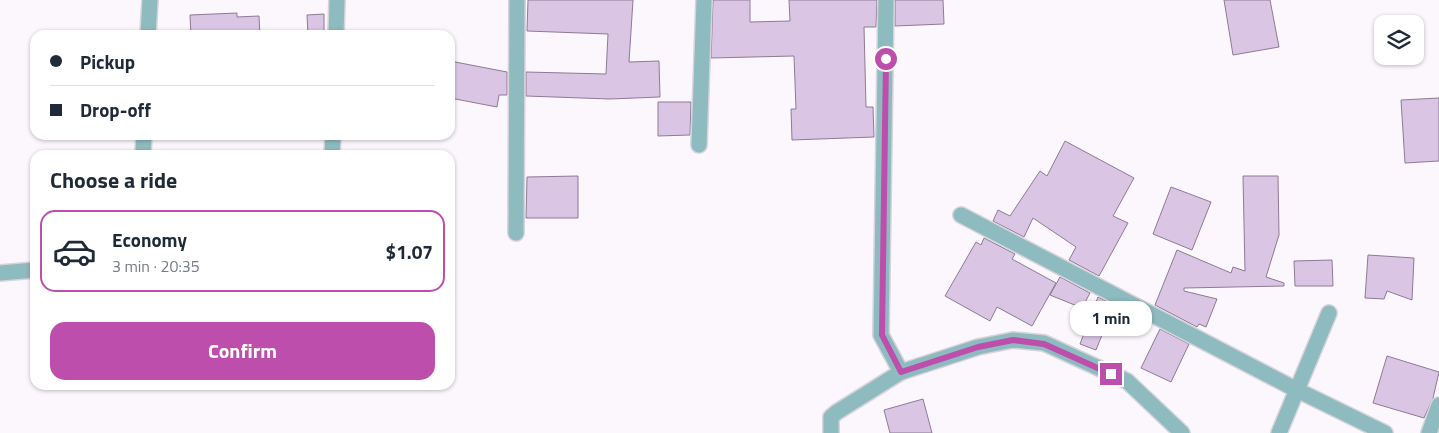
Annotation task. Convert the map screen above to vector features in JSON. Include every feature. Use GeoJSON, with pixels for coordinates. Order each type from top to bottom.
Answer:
{"type":"FeatureCollection","features":[{"type":"Feature","properties":{"kind":"street"},"geometry":{"type":"LineString","coordinates":[[148,30],[150,0]]}},
{"type":"Feature","properties":{"kind":"street"},"geometry":{"type":"LineString","coordinates":[[336,30],[338,0]]}},
{"type":"Feature","properties":{"kind":"street"},"geometry":{"type":"LineString","coordinates":[[516,233],[517,0]]}},
{"type":"Feature","properties":{"kind":"street"},"geometry":{"type":"LineString","coordinates":[[699,145],[704,0]]}},
{"type":"Feature","properties":{"kind":"street"},"geometry":{"type":"LineString","coordinates":[[886,0],[882,335],[901,372]]}},
{"type":"Feature","properties":{"kind":"street"},"geometry":{"type":"LineString","coordinates":[[961,215],[1297,390],[1385,433]]}},
{"type":"Feature","properties":{"kind":"street"},"geometry":{"type":"LineString","coordinates":[[0,273],[30,270]]}},
{"type":"Feature","properties":{"kind":"street"},"geometry":{"type":"LineString","coordinates":[[1279,433],[1330,313]]}},
{"type":"Feature","properties":{"kind":"street"},"geometry":{"type":"LineString","coordinates":[[831,433],[831,417],[901,372],[978,347],[1013,340],[1044,344],[1127,381],[1182,433]]}},
{"type":"Feature","properties":{"kind":"street"},"geometry":{"type":"LineString","coordinates":[[1428,433],[1439,405]]}},
{"type":"Feature","properties":{"kind":"building"},"geometry":{"type":"Polygon","coordinates":[[[528,0],[633,0],[629,62],[659,61],[660,97],[610,99],[526,96],[526,72],[606,74],[608,34],[527,31],[528,0]]]}},
{"type":"Feature","properties":{"kind":"building"},"geometry":{"type":"Polygon","coordinates":[[[713,0],[750,0],[750,22],[790,21],[789,0],[877,0],[876,27],[864,27],[866,107],[873,107],[874,137],[792,140],[791,109],[796,109],[794,56],[711,58],[713,0]]]}},
{"type":"Feature","properties":{"kind":"building"},"geometry":{"type":"Polygon","coordinates":[[[895,0],[943,0],[944,24],[895,26],[895,0]]]}},
{"type":"Feature","properties":{"kind":"building"},"geometry":{"type":"Polygon","coordinates":[[[1224,0],[1270,0],[1279,47],[1233,55],[1224,0]]]}},
{"type":"Feature","properties":{"kind":"building"},"geometry":{"type":"Polygon","coordinates":[[[237,13],[237,17],[259,16],[260,30],[191,30],[190,15],[237,13]]]}},
{"type":"Feature","properties":{"kind":"building"},"geometry":{"type":"Polygon","coordinates":[[[324,14],[324,30],[308,30],[307,15],[324,14]]]}},
{"type":"Feature","properties":{"kind":"building"},"geometry":{"type":"Polygon","coordinates":[[[455,62],[507,72],[507,95],[499,95],[497,107],[455,99],[455,62]]]}},
{"type":"Feature","properties":{"kind":"building"},"geometry":{"type":"Polygon","coordinates":[[[1439,98],[1439,161],[1405,163],[1401,100],[1439,98]]]}},
{"type":"Feature","properties":{"kind":"building"},"geometry":{"type":"Polygon","coordinates":[[[658,102],[691,102],[690,135],[658,136],[658,102]]]}},
{"type":"Feature","properties":{"kind":"building"},"geometry":{"type":"Polygon","coordinates":[[[1065,141],[1134,178],[1113,216],[1128,223],[1099,276],[1069,260],[1076,247],[1033,218],[1024,237],[993,221],[998,210],[1010,216],[1040,171],[1047,176],[1065,141]]]}},
{"type":"Feature","properties":{"kind":"building"},"geometry":{"type":"Polygon","coordinates":[[[578,176],[578,218],[526,218],[527,177],[578,176]]]}},
{"type":"Feature","properties":{"kind":"building"},"geometry":{"type":"Polygon","coordinates":[[[1243,176],[1278,176],[1279,235],[1266,277],[1284,283],[1284,286],[1184,288],[1184,291],[1217,299],[1206,327],[1199,324],[1197,327],[1155,305],[1177,250],[1231,273],[1233,267],[1245,271],[1243,176]]]}},
{"type":"Feature","properties":{"kind":"building"},"geometry":{"type":"Polygon","coordinates":[[[1171,187],[1211,202],[1192,250],[1153,234],[1171,187]]]}},
{"type":"Feature","properties":{"kind":"building"},"geometry":{"type":"Polygon","coordinates":[[[984,238],[1015,254],[1012,259],[1056,283],[1032,326],[997,307],[990,321],[945,296],[976,242],[981,245],[984,238]]]}},
{"type":"Feature","properties":{"kind":"building"},"geometry":{"type":"Polygon","coordinates":[[[1368,255],[1414,258],[1412,300],[1387,291],[1384,299],[1365,298],[1368,255]]]}},
{"type":"Feature","properties":{"kind":"building"},"geometry":{"type":"Polygon","coordinates":[[[1332,260],[1333,286],[1295,286],[1294,261],[1332,260]]]}},
{"type":"Feature","properties":{"kind":"building"},"geometry":{"type":"Polygon","coordinates":[[[1060,277],[1090,293],[1082,308],[1050,295],[1060,277]]]}},
{"type":"Feature","properties":{"kind":"building"},"geometry":{"type":"Polygon","coordinates":[[[1098,297],[1114,305],[1096,350],[1080,344],[1098,297]]]}},
{"type":"Feature","properties":{"kind":"building"},"geometry":{"type":"Polygon","coordinates":[[[1160,329],[1189,344],[1171,382],[1141,368],[1160,329]]]}},
{"type":"Feature","properties":{"kind":"building"},"geometry":{"type":"Polygon","coordinates":[[[1387,356],[1439,372],[1433,398],[1424,418],[1373,403],[1387,356]]]}},
{"type":"Feature","properties":{"kind":"building"},"geometry":{"type":"Polygon","coordinates":[[[923,399],[932,433],[890,433],[884,410],[923,399]]]}},
{"type":"Feature","properties":{"kind":"route"},"geometry":{"type":"LineString","coordinates":[[886,59],[882,335],[901,372],[978,347],[1013,340],[1044,344],[1111,374]]}}]}
